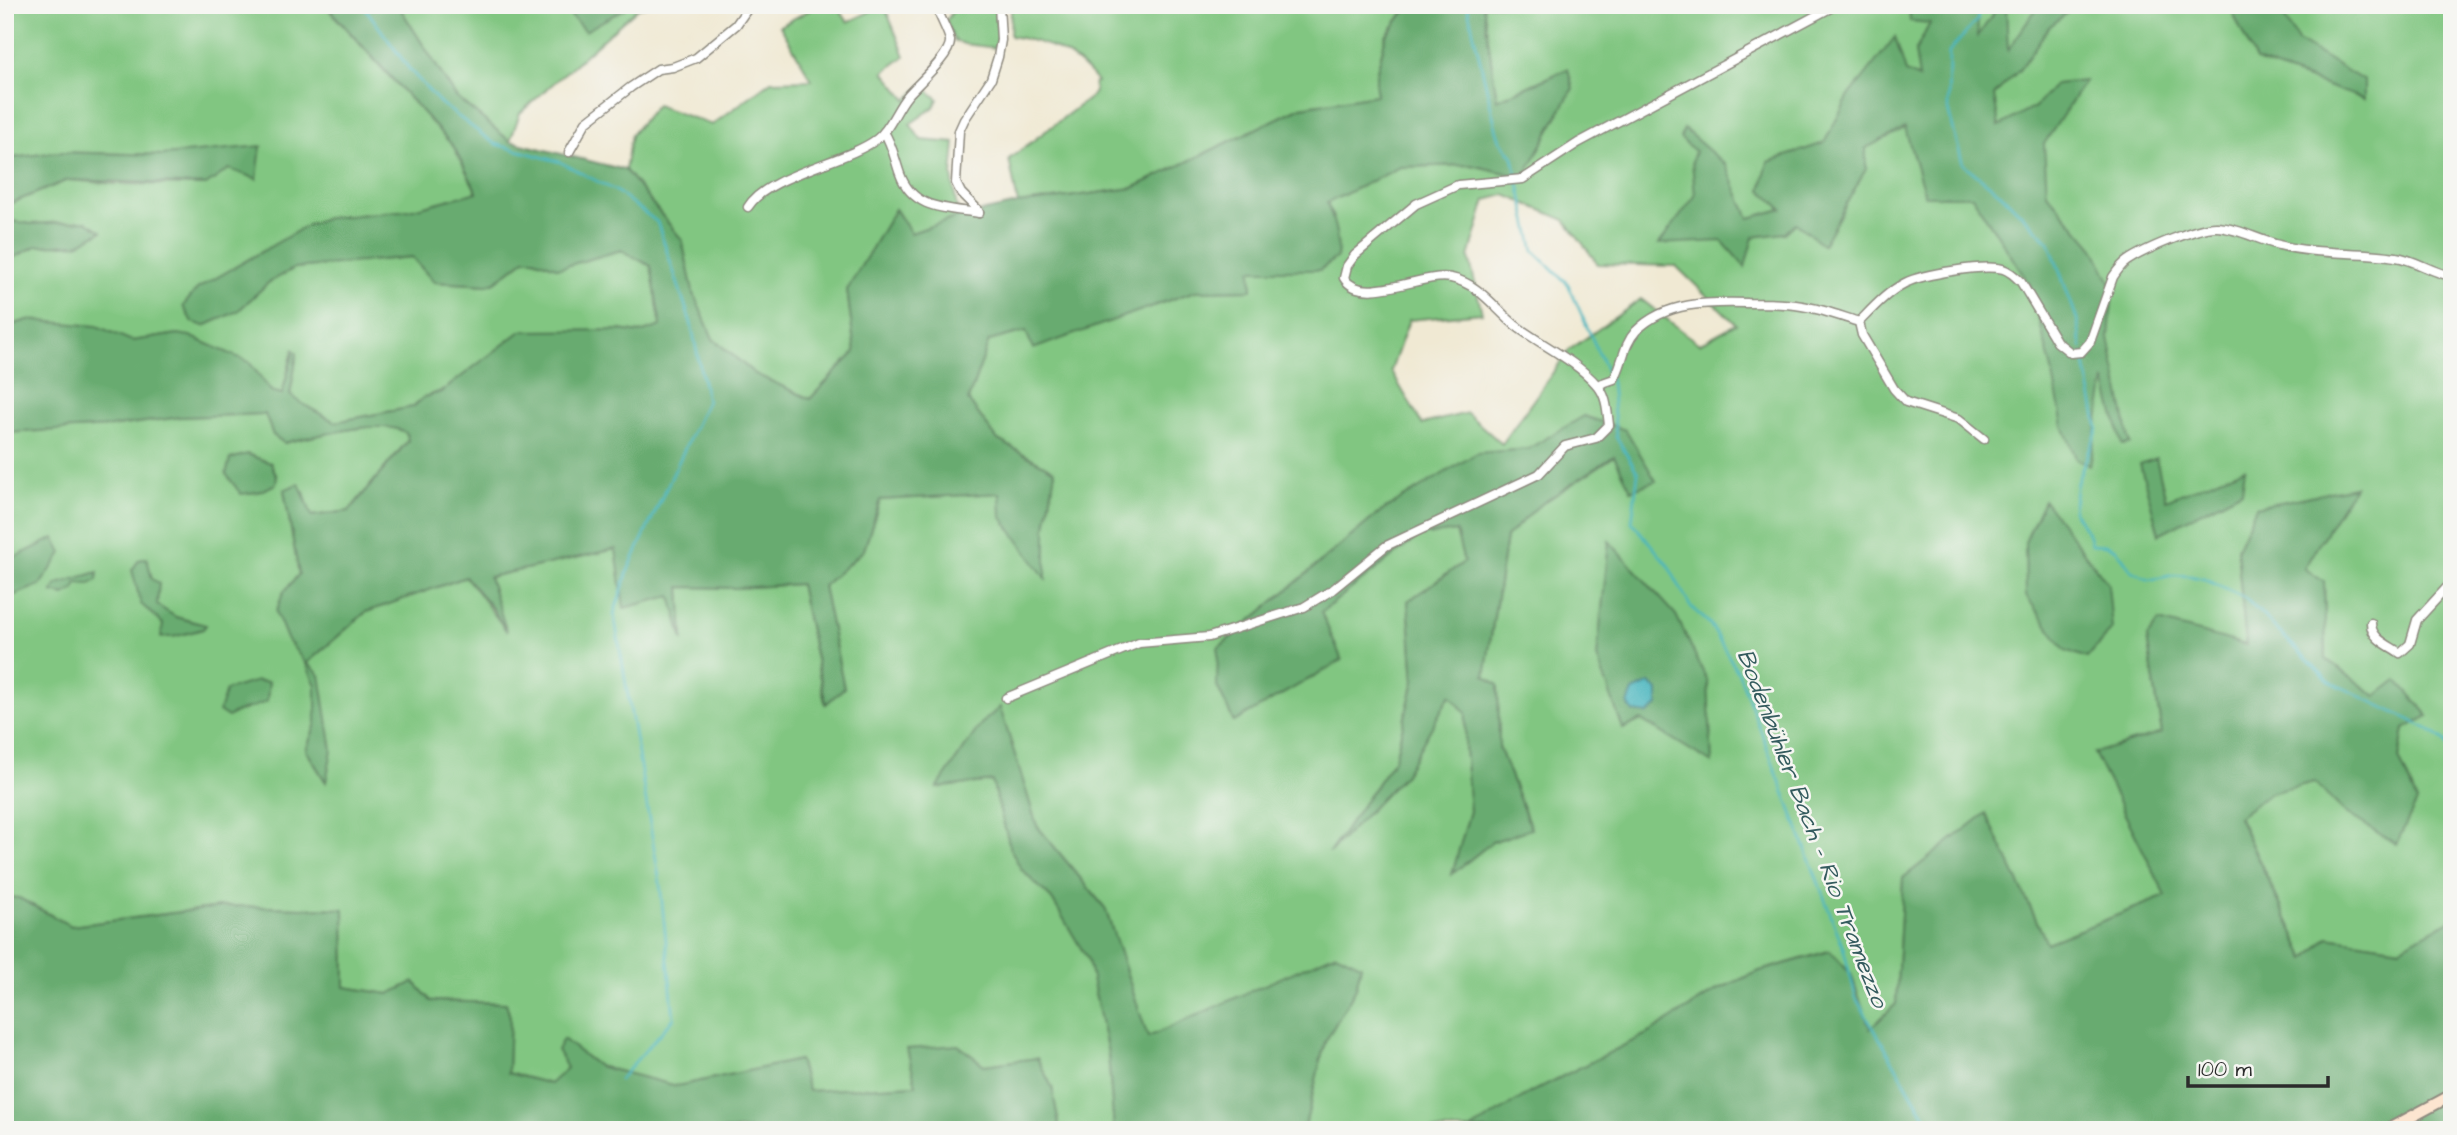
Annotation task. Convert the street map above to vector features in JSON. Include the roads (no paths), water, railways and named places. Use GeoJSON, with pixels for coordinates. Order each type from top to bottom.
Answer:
{"type":"FeatureCollection","features":[{"type":"Feature","properties":{"kind":"street"},"geometry":{"type":"LineString","coordinates":[[569,152],[586,122],[631,86],[658,69],[673,67],[696,58],[736,25],[750,5]]}},
{"type":"Feature","properties":{"kind":"street"},"geometry":{"type":"LineString","coordinates":[[748,207],[764,191],[865,146],[884,132],[906,96],[948,50],[949,38],[936,5]]}},
{"type":"Feature","properties":{"kind":"street"},"geometry":{"type":"LineString","coordinates":[[884,132],[904,184],[914,197],[937,207],[979,213],[957,188],[956,169],[961,124],[991,79],[998,57],[1001,40],[999,5]]}},
{"type":"Feature","properties":{"kind":"street"},"geometry":{"type":"LineString","coordinates":[[1006,698],[1139,643],[1209,637],[1304,607],[1332,590],[1386,545],[1539,474],[1565,446],[1596,438],[1609,425],[1601,384],[1550,346],[1520,328],[1480,292],[1461,281],[1442,277],[1366,290],[1353,288],[1344,278],[1347,266],[1355,255],[1416,204],[1458,185],[1523,179],[1578,143],[1836,5]]}},
{"type":"Feature","properties":{"kind":"street"},"geometry":{"type":"LineString","coordinates":[[1859,322],[1890,293],[1907,282],[1965,270],[2004,269],[2021,282],[2057,342],[2071,353],[2081,352],[2088,345],[2113,277],[2119,268],[2128,260],[2197,230],[2215,226],[2233,229],[2281,246],[2398,257],[2452,276]]}},
{"type":"Feature","properties":{"kind":"street"},"geometry":{"type":"LineString","coordinates":[[1601,384],[1614,379],[1627,345],[1637,331],[1664,312],[1683,306],[1714,302],[1783,304],[1821,310],[1859,322]]}},
{"type":"Feature","properties":{"kind":"street"},"geometry":{"type":"LineString","coordinates":[[1859,322],[1862,334],[1894,388],[1906,402],[1959,419],[1984,439]]}},
{"type":"Feature","properties":{"kind":"street"},"geometry":{"type":"LineString","coordinates":[[2371,623],[2371,630],[2377,638],[2400,653],[2410,644],[2417,620],[2452,582]]}},
{"type":"Feature","properties":{"kind":"street"},"geometry":{"type":"LineString","coordinates":[[2387,1130],[2452,1095]]}},
{"type":"Feature","properties":{"kind":"water"},"geometry":{"type":"Polygon","coordinates":[[[1650,683],[1658,691],[1658,705],[1648,714],[1633,712],[1628,704],[1633,691],[1650,683]]]}},
{"type":"Feature","properties":{"kind":"waterway"},"geometry":{"type":"LineString","coordinates":[[363,5],[410,70],[440,103],[495,144],[560,162],[616,191],[657,222],[691,323],[707,401],[629,568],[614,614],[660,883],[674,1018],[619,1080]]}},
{"type":"Feature","properties":{"kind":"waterway","name":"Bodenbühler Bach - Rio Tramezzo"},"geometry":{"type":"LineString","coordinates":[[1467,5],[1496,128],[1500,140],[1513,157],[1534,251],[1568,284],[1611,381],[1616,437],[1638,473],[1632,522],[1668,565],[1690,606],[1710,624],[1739,674],[1843,947],[1856,998],[1933,1130]]}},
{"type":"Feature","properties":{"kind":"waterway"},"geometry":{"type":"LineString","coordinates":[[1976,5],[1978,19],[1949,52],[1948,110],[1963,164],[2002,195],[2049,242],[2077,319],[2082,348]]}},
{"type":"Feature","properties":{"kind":"waterway"},"geometry":{"type":"LineString","coordinates":[[2083,354],[2098,429],[2077,482],[2073,510],[2091,544],[2107,545],[2116,549],[2132,571],[2149,580],[2174,575],[2190,576],[2204,579],[2245,598],[2329,681],[2428,729],[2446,742],[2452,757]]}}]}
